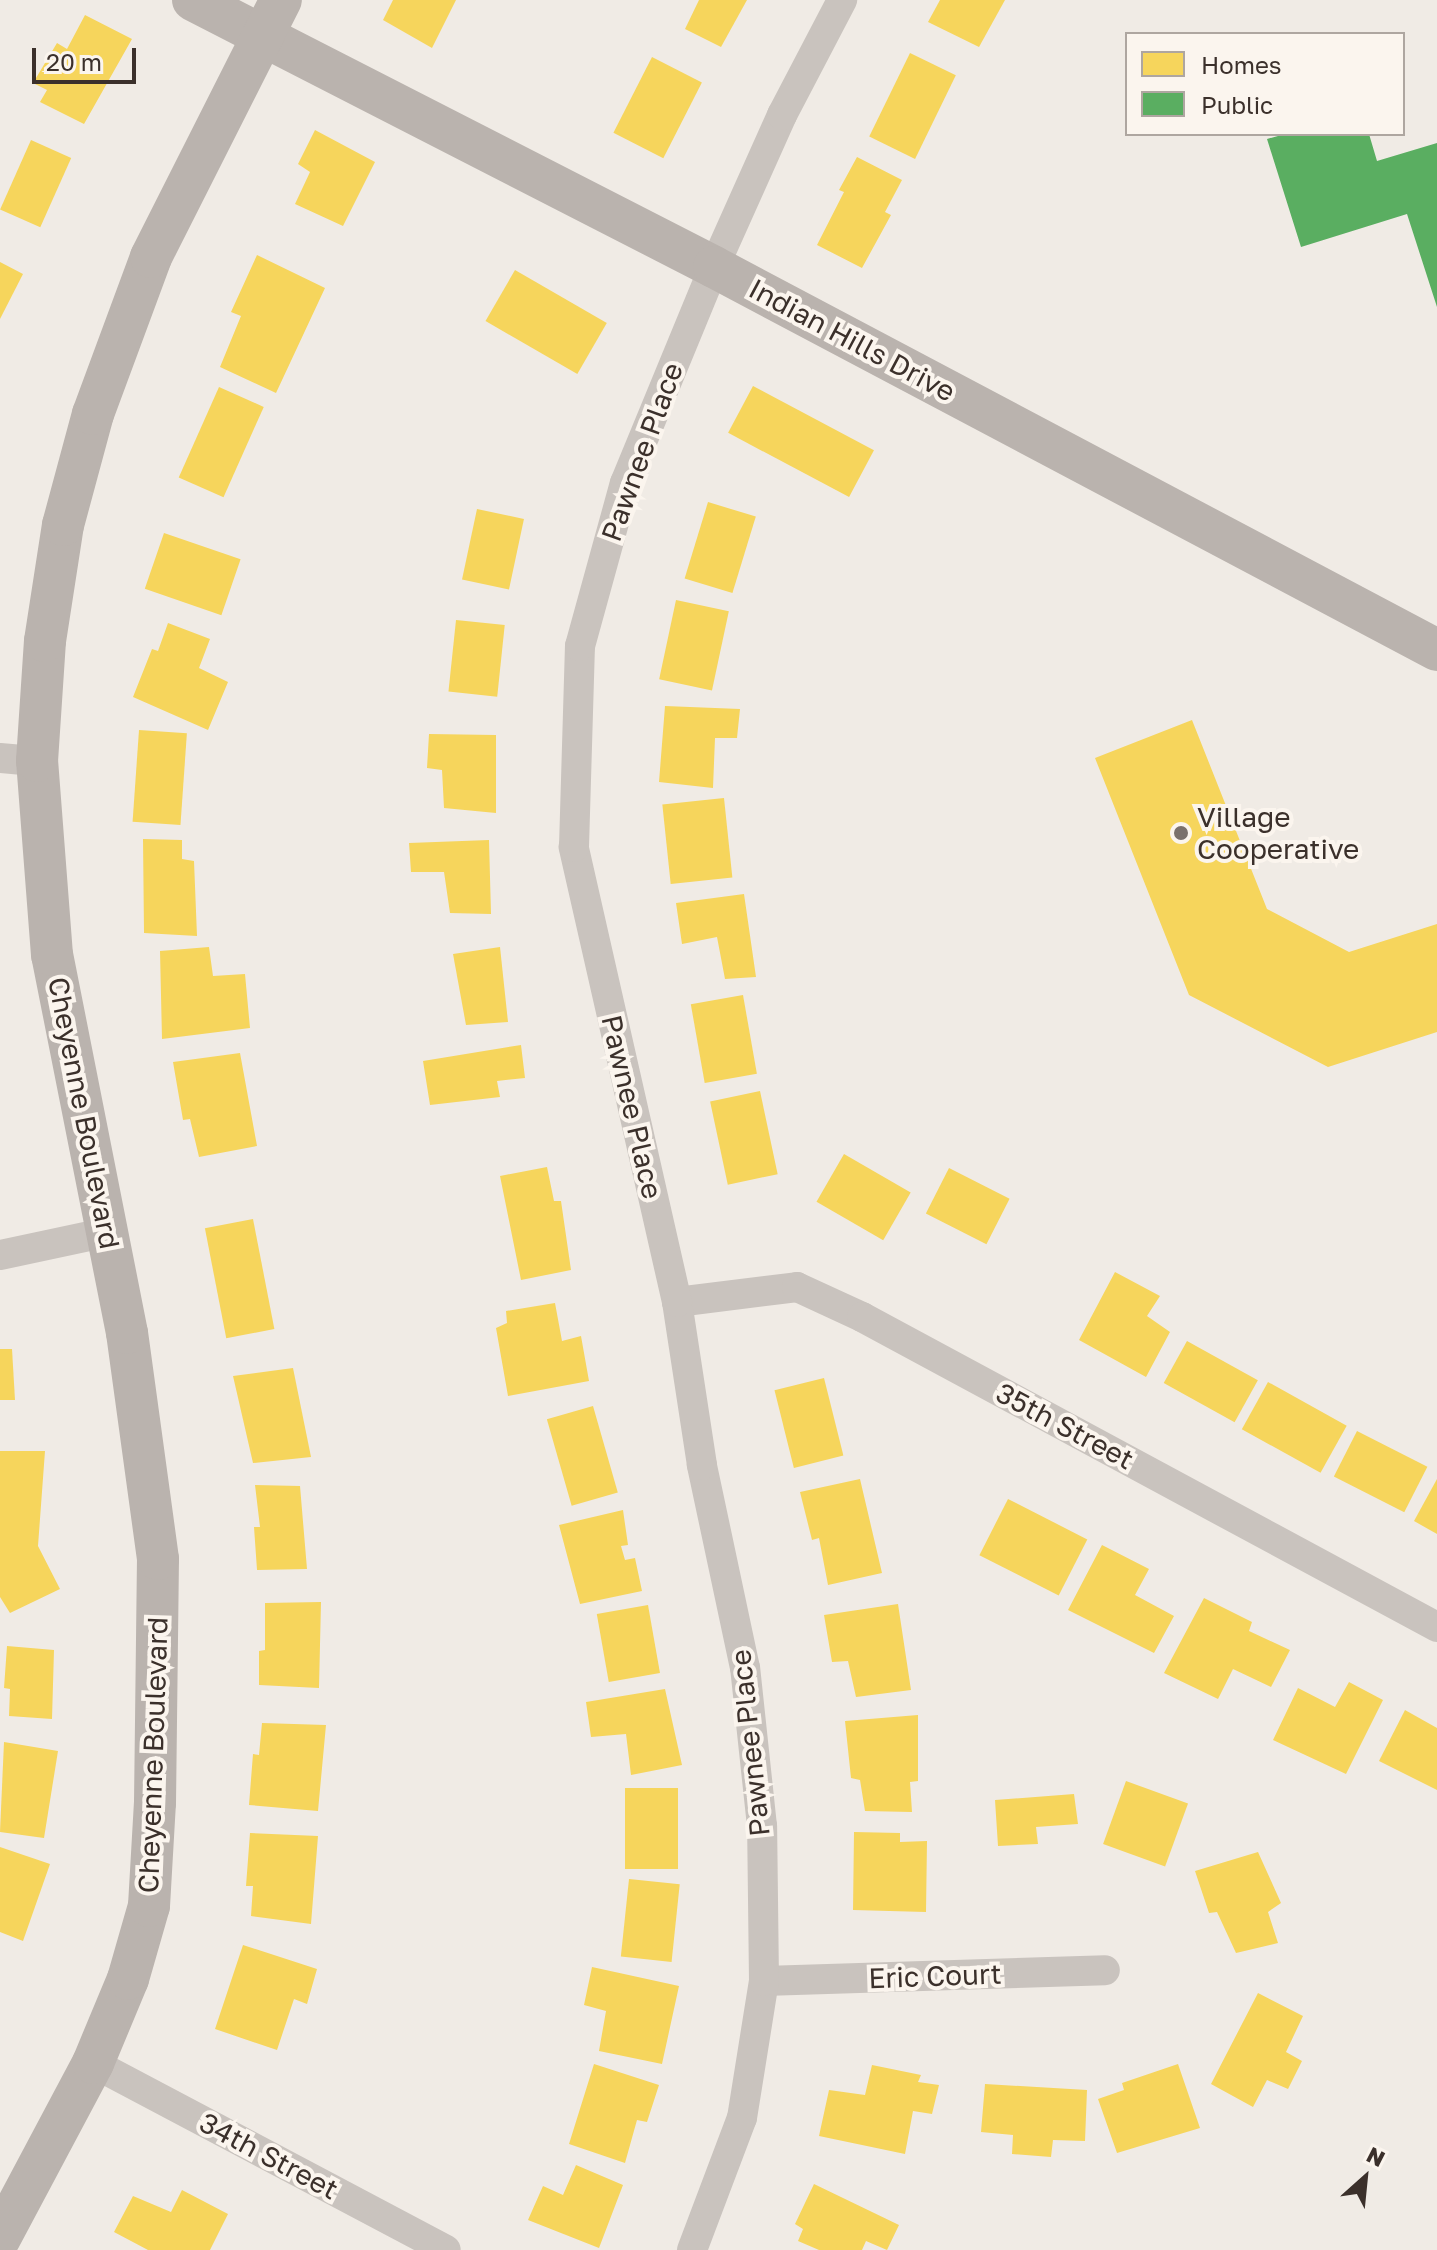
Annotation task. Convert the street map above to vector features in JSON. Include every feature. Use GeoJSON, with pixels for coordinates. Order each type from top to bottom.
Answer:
{"type":"FeatureCollection","features":[{"type":"Feature","properties":{"kind":"street","name":"Indian Hills Drive"},"geometry":{"type":"LineString","coordinates":[[193,0],[272,18],[714,267],[1437,650]]}},
{"type":"Feature","properties":{"kind":"street","name":"Pawnee Place"},"geometry":{"type":"LineString","coordinates":[[692,2250],[742,2118],[764,1981],[762,1826],[745,1668],[702,1465],[677,1302],[574,847],[580,646],[625,483],[714,267],[782,115],[842,0]]}},
{"type":"Feature","properties":{"kind":"street","name":"Cheyenne Boulevard"},"geometry":{"type":"LineString","coordinates":[[0,2238],[93,2063],[128,1979],[149,1906],[155,1803],[158,1559],[127,1333],[52,955],[18,760],[45,641],[63,525],[93,414],[151,257],[272,18]]}},
{"type":"Feature","properties":{"kind":"street"},"geometry":{"type":"LineString","coordinates":[[0,1255],[108,1232]]}},
{"type":"Feature","properties":{"kind":"street","name":"35th Street"},"geometry":{"type":"LineString","coordinates":[[677,1302],[797,1287],[876,1325],[1437,1627]]}},
{"type":"Feature","properties":{"kind":"street","name":"Eric Court"},"geometry":{"type":"LineString","coordinates":[[764,1981],[1105,1970]]}},
{"type":"Feature","properties":{"kind":"street","name":"34th Street"},"geometry":{"type":"LineString","coordinates":[[93,2063],[446,2250]]}},
{"type":"Feature","properties":{"kind":"building: Homes"},"geometry":{"type":"Polygon","coordinates":[[[393,0],[456,0],[432,48],[383,20],[393,0]]]}},
{"type":"Feature","properties":{"kind":"building: Homes"},"geometry":{"type":"Polygon","coordinates":[[[699,0],[747,0],[721,47],[685,29],[699,0]]]}},
{"type":"Feature","properties":{"kind":"building: Homes"},"geometry":{"type":"Polygon","coordinates":[[[940,0],[1005,0],[979,47],[928,22],[940,0]]]}},
{"type":"Feature","properties":{"kind":"building: Homes"},"geometry":{"type":"Polygon","coordinates":[[[85,15],[132,39],[84,124],[40,102],[47,90],[33,83],[57,43],[67,49],[85,15]]]}},
{"type":"Feature","properties":{"kind":"building: Homes"},"geometry":{"type":"Polygon","coordinates":[[[910,53],[956,75],[915,159],[869,137],[910,53]]]}},
{"type":"Feature","properties":{"kind":"building: Homes"},"geometry":{"type":"Polygon","coordinates":[[[652,57],[702,82],[663,158],[613,133],[652,57]]]}},
{"type":"Feature","properties":{"kind":"building: Homes"},"geometry":{"type":"Polygon","coordinates":[[[315,130],[375,162],[343,226],[295,204],[310,172],[298,164],[315,130]]]}},
{"type":"Feature","properties":{"kind":"building: Homes"},"geometry":{"type":"Polygon","coordinates":[[[31,140],[71,158],[40,227],[0,209],[31,140]]]}},
{"type":"Feature","properties":{"kind":"building: Homes"},"geometry":{"type":"Polygon","coordinates":[[[857,157],[902,180],[885,212],[891,215],[862,268],[817,245],[844,192],[839,190],[857,157]]]}},
{"type":"Feature","properties":{"kind":"building: Homes"},"geometry":{"type":"Polygon","coordinates":[[[257,255],[325,288],[276,393],[220,367],[241,316],[231,312],[257,255]]]}},
{"type":"Feature","properties":{"kind":"building: Homes"},"geometry":{"type":"Polygon","coordinates":[[[0,262],[23,274],[0,319],[0,262]]]}},
{"type":"Feature","properties":{"kind":"building: Homes"},"geometry":{"type":"Polygon","coordinates":[[[515,270],[607,323],[577,374],[486,321],[515,270]]]}},
{"type":"Feature","properties":{"kind":"building: Homes"},"geometry":{"type":"Polygon","coordinates":[[[753,386],[874,450],[849,497],[728,433],[753,386]]]}},
{"type":"Feature","properties":{"kind":"building: Homes"},"geometry":{"type":"Polygon","coordinates":[[[219,387],[264,407],[223,497],[179,477],[219,387]]]}},
{"type":"Feature","properties":{"kind":"building: Homes"},"geometry":{"type":"Polygon","coordinates":[[[708,502],[756,517],[732,593],[685,579],[708,502]]]}},
{"type":"Feature","properties":{"kind":"building: Homes"},"geometry":{"type":"Polygon","coordinates":[[[477,509],[524,519],[509,589],[462,579],[477,509]]]}},
{"type":"Feature","properties":{"kind":"building: Homes"},"geometry":{"type":"Polygon","coordinates":[[[164,533],[241,559],[221,615],[145,589],[164,533]]]}},
{"type":"Feature","properties":{"kind":"building: Homes"},"geometry":{"type":"Polygon","coordinates":[[[676,600],[729,611],[712,690],[659,679],[676,600]]]}},
{"type":"Feature","properties":{"kind":"building: Homes"},"geometry":{"type":"Polygon","coordinates":[[[456,620],[505,625],[497,697],[448,692],[456,620]]]}},
{"type":"Feature","properties":{"kind":"building: Homes"},"geometry":{"type":"Polygon","coordinates":[[[168,623],[210,639],[199,668],[228,682],[208,730],[133,697],[152,649],[158,651],[168,623]]]}},
{"type":"Feature","properties":{"kind":"building: Homes"},"geometry":{"type":"Polygon","coordinates":[[[665,706],[740,709],[737,738],[715,738],[713,788],[659,782],[665,706]]]}},
{"type":"Feature","properties":{"kind":"building: Homes","name":"Village Cooperative"},"geometry":{"type":"Polygon","coordinates":[[[1192,720],[1267,909],[1349,952],[1437,924],[1437,1032],[1328,1067],[1189,995],[1095,758],[1192,720]]]}},
{"type":"Feature","properties":{"kind":"building: Homes"},"geometry":{"type":"Polygon","coordinates":[[[139,730],[187,733],[180,825],[133,822],[139,730]]]}},
{"type":"Feature","properties":{"kind":"building: Homes"},"geometry":{"type":"Polygon","coordinates":[[[429,734],[496,735],[496,813],[444,808],[442,770],[427,768],[429,734]]]}},
{"type":"Feature","properties":{"kind":"building: Homes"},"geometry":{"type":"Polygon","coordinates":[[[724,798],[732,878],[671,884],[662,804],[724,798]]]}},
{"type":"Feature","properties":{"kind":"building: Homes"},"geometry":{"type":"Polygon","coordinates":[[[143,839],[182,840],[182,859],[194,861],[197,936],[144,933],[143,839]]]}},
{"type":"Feature","properties":{"kind":"building: Homes"},"geometry":{"type":"Polygon","coordinates":[[[489,840],[491,914],[450,913],[444,872],[411,872],[409,843],[489,840]]]}},
{"type":"Feature","properties":{"kind":"building: Homes"},"geometry":{"type":"Polygon","coordinates":[[[744,894],[756,977],[725,979],[717,937],[682,944],[676,903],[744,894]]]}},
{"type":"Feature","properties":{"kind":"building: Homes"},"geometry":{"type":"Polygon","coordinates":[[[209,947],[213,976],[245,974],[250,1028],[162,1039],[160,951],[209,947]]]}},
{"type":"Feature","properties":{"kind":"building: Homes"},"geometry":{"type":"Polygon","coordinates":[[[500,947],[508,1022],[466,1025],[453,954],[500,947]]]}},
{"type":"Feature","properties":{"kind":"building: Homes"},"geometry":{"type":"Polygon","coordinates":[[[743,995],[757,1074],[705,1083],[691,1004],[743,995]]]}},
{"type":"Feature","properties":{"kind":"building: Homes"},"geometry":{"type":"Polygon","coordinates":[[[521,1045],[525,1078],[497,1081],[500,1097],[430,1105],[423,1061],[521,1045]]]}},
{"type":"Feature","properties":{"kind":"building: Homes"},"geometry":{"type":"Polygon","coordinates":[[[240,1053],[257,1146],[199,1157],[190,1119],[183,1120],[173,1062],[240,1053]]]}},
{"type":"Feature","properties":{"kind":"building: Homes"},"geometry":{"type":"Polygon","coordinates":[[[760,1091],[778,1174],[728,1185],[710,1102],[760,1091]]]}},
{"type":"Feature","properties":{"kind":"building: Homes"},"geometry":{"type":"Polygon","coordinates":[[[844,1154],[911,1192],[883,1240],[816,1202],[844,1154]]]}},
{"type":"Feature","properties":{"kind":"building: Homes"},"geometry":{"type":"Polygon","coordinates":[[[547,1167],[554,1201],[561,1201],[571,1270],[521,1280],[500,1176],[547,1167]]]}},
{"type":"Feature","properties":{"kind":"building: Homes"},"geometry":{"type":"Polygon","coordinates":[[[949,1168],[1010,1199],[986,1244],[926,1213],[949,1168]]]}},
{"type":"Feature","properties":{"kind":"building: Homes"},"geometry":{"type":"Polygon","coordinates":[[[253,1219],[274,1329],[226,1338],[205,1228],[253,1219]]]}},
{"type":"Feature","properties":{"kind":"building: Homes"},"geometry":{"type":"Polygon","coordinates":[[[1115,1272],[1160,1296],[1147,1316],[1170,1332],[1146,1377],[1079,1340],[1115,1272]]]}},
{"type":"Feature","properties":{"kind":"building: Homes"},"geometry":{"type":"Polygon","coordinates":[[[555,1303],[562,1341],[581,1336],[589,1381],[508,1396],[496,1328],[507,1323],[506,1311],[555,1303]]]}},
{"type":"Feature","properties":{"kind":"building: Homes"},"geometry":{"type":"Polygon","coordinates":[[[1187,1341],[1258,1380],[1235,1422],[1164,1383],[1187,1341]]]}},
{"type":"Feature","properties":{"kind":"building: Homes"},"geometry":{"type":"Polygon","coordinates":[[[0,1349],[12,1349],[15,1400],[0,1400],[0,1349]]]}},
{"type":"Feature","properties":{"kind":"building: Homes"},"geometry":{"type":"Polygon","coordinates":[[[293,1368],[311,1457],[253,1463],[233,1376],[293,1368]]]}},
{"type":"Feature","properties":{"kind":"building: Homes"},"geometry":{"type":"Polygon","coordinates":[[[824,1378],[843,1456],[794,1468],[775,1390],[824,1378]]]}},
{"type":"Feature","properties":{"kind":"building: Homes"},"geometry":{"type":"Polygon","coordinates":[[[1268,1382],[1347,1426],[1321,1473],[1242,1429],[1268,1382]]]}},
{"type":"Feature","properties":{"kind":"building: Homes"},"geometry":{"type":"Polygon","coordinates":[[[593,1406],[618,1493],[572,1506],[547,1419],[593,1406]]]}},
{"type":"Feature","properties":{"kind":"building: Homes"},"geometry":{"type":"Polygon","coordinates":[[[1357,1431],[1427,1467],[1404,1512],[1334,1476],[1357,1431]]]}},
{"type":"Feature","properties":{"kind":"building: Homes"},"geometry":{"type":"Polygon","coordinates":[[[0,1451],[45,1451],[38,1546],[60,1589],[10,1613],[0,1597],[0,1451]]]}},
{"type":"Feature","properties":{"kind":"building: Homes"},"geometry":{"type":"Polygon","coordinates":[[[860,1479],[882,1573],[828,1585],[819,1538],[812,1540],[800,1492],[860,1479]]]}},
{"type":"Feature","properties":{"kind":"building: Homes"},"geometry":{"type":"Polygon","coordinates":[[[1437,1479],[1437,1534],[1414,1521],[1437,1479]]]}},
{"type":"Feature","properties":{"kind":"building: Homes"},"geometry":{"type":"Polygon","coordinates":[[[255,1485],[300,1486],[307,1569],[257,1570],[254,1527],[260,1527],[255,1485]]]}},
{"type":"Feature","properties":{"kind":"building: Homes"},"geometry":{"type":"Polygon","coordinates":[[[1008,1499],[1087,1539],[1059,1596],[979,1555],[1008,1499]]]}},
{"type":"Feature","properties":{"kind":"building: Homes"},"geometry":{"type":"Polygon","coordinates":[[[623,1510],[628,1545],[621,1546],[625,1560],[635,1558],[642,1591],[580,1604],[559,1525],[623,1510]]]}},
{"type":"Feature","properties":{"kind":"building: Homes"},"geometry":{"type":"Polygon","coordinates":[[[1102,1545],[1149,1569],[1135,1595],[1174,1616],[1154,1653],[1068,1610],[1102,1545]]]}},
{"type":"Feature","properties":{"kind":"building: Homes"},"geometry":{"type":"Polygon","coordinates":[[[1204,1598],[1252,1622],[1249,1631],[1290,1650],[1271,1687],[1233,1669],[1218,1699],[1164,1673],[1204,1598]]]}},
{"type":"Feature","properties":{"kind":"building: Homes"},"geometry":{"type":"Polygon","coordinates":[[[321,1602],[319,1688],[259,1685],[259,1651],[265,1650],[265,1603],[321,1602]]]}},
{"type":"Feature","properties":{"kind":"building: Homes"},"geometry":{"type":"Polygon","coordinates":[[[898,1604],[911,1690],[856,1697],[848,1661],[832,1662],[824,1615],[898,1604]]]}},
{"type":"Feature","properties":{"kind":"building: Homes"},"geometry":{"type":"Polygon","coordinates":[[[648,1605],[660,1673],[609,1682],[597,1614],[648,1605]]]}},
{"type":"Feature","properties":{"kind":"building: Homes"},"geometry":{"type":"Polygon","coordinates":[[[7,1646],[54,1650],[52,1719],[9,1716],[10,1689],[4,1688],[7,1646]]]}},
{"type":"Feature","properties":{"kind":"building: Homes"},"geometry":{"type":"Polygon","coordinates":[[[1349,1682],[1383,1700],[1346,1774],[1273,1740],[1298,1688],[1335,1707],[1349,1682]]]}},
{"type":"Feature","properties":{"kind":"building: Homes"},"geometry":{"type":"Polygon","coordinates":[[[665,1689],[682,1765],[631,1775],[626,1734],[591,1737],[586,1702],[665,1689]]]}},
{"type":"Feature","properties":{"kind":"building: Homes"},"geometry":{"type":"Polygon","coordinates":[[[1405,1710],[1437,1728],[1437,1790],[1379,1761],[1405,1710]]]}},
{"type":"Feature","properties":{"kind":"building: Homes"},"geometry":{"type":"Polygon","coordinates":[[[918,1715],[918,1781],[910,1782],[912,1812],[865,1811],[860,1780],[851,1778],[845,1721],[918,1715]]]}},
{"type":"Feature","properties":{"kind":"building: Homes"},"geometry":{"type":"Polygon","coordinates":[[[262,1723],[326,1725],[318,1811],[249,1805],[253,1754],[259,1755],[262,1723]]]}},
{"type":"Feature","properties":{"kind":"building: Homes"},"geometry":{"type":"Polygon","coordinates":[[[4,1742],[58,1751],[44,1838],[0,1832],[4,1742]]]}},
{"type":"Feature","properties":{"kind":"building: Homes"},"geometry":{"type":"Polygon","coordinates":[[[1126,1781],[1188,1804],[1165,1867],[1103,1844],[1126,1781]]]}},
{"type":"Feature","properties":{"kind":"building: Homes"},"geometry":{"type":"Polygon","coordinates":[[[625,1788],[678,1788],[678,1869],[625,1869],[625,1788]]]}},
{"type":"Feature","properties":{"kind":"building: Homes"},"geometry":{"type":"Polygon","coordinates":[[[1074,1794],[1078,1824],[1036,1827],[1038,1844],[998,1846],[995,1800],[1074,1794]]]}},
{"type":"Feature","properties":{"kind":"building: Homes"},"geometry":{"type":"Polygon","coordinates":[[[854,1832],[900,1833],[900,1842],[927,1841],[926,1912],[853,1910],[854,1832]]]}},
{"type":"Feature","properties":{"kind":"building: Homes"},"geometry":{"type":"Polygon","coordinates":[[[250,1833],[318,1836],[311,1924],[251,1916],[253,1886],[246,1886],[250,1833]]]}},
{"type":"Feature","properties":{"kind":"building: Homes"},"geometry":{"type":"Polygon","coordinates":[[[0,1847],[50,1864],[23,1941],[0,1932],[0,1847]]]}},
{"type":"Feature","properties":{"kind":"building: Homes"},"geometry":{"type":"Polygon","coordinates":[[[1258,1852],[1281,1903],[1268,1912],[1278,1943],[1236,1953],[1217,1912],[1209,1913],[1195,1871],[1258,1852]]]}},
{"type":"Feature","properties":{"kind":"building: Homes"},"geometry":{"type":"Polygon","coordinates":[[[629,1879],[680,1884],[672,1962],[621,1957],[629,1879]]]}},
{"type":"Feature","properties":{"kind":"building: Homes"},"geometry":{"type":"Polygon","coordinates":[[[243,1945],[317,1969],[307,2004],[294,1999],[277,2050],[215,2029],[243,1945]]]}},
{"type":"Feature","properties":{"kind":"building: Homes"},"geometry":{"type":"Polygon","coordinates":[[[592,1967],[679,1986],[662,2064],[599,2051],[606,2011],[584,2005],[592,1967]]]}},
{"type":"Feature","properties":{"kind":"building: Homes"},"geometry":{"type":"Polygon","coordinates":[[[1258,1993],[1303,2016],[1286,2052],[1302,2061],[1288,2089],[1267,2080],[1253,2107],[1211,2084],[1258,1993]]]}},
{"type":"Feature","properties":{"kind":"building: Homes"},"geometry":{"type":"Polygon","coordinates":[[[594,2064],[659,2085],[647,2122],[637,2120],[625,2163],[569,2144],[594,2064]]]}},
{"type":"Feature","properties":{"kind":"building: Homes"},"geometry":{"type":"Polygon","coordinates":[[[1178,2064],[1200,2128],[1117,2153],[1098,2099],[1124,2090],[1122,2083],[1178,2064]]]}},
{"type":"Feature","properties":{"kind":"building: Homes"},"geometry":{"type":"Polygon","coordinates":[[[872,2065],[921,2075],[918,2082],[939,2085],[932,2114],[913,2111],[905,2154],[819,2136],[829,2090],[865,2095],[872,2065]]]}},
{"type":"Feature","properties":{"kind":"building: Homes"},"geometry":{"type":"Polygon","coordinates":[[[985,2084],[1087,2090],[1085,2141],[1053,2140],[1051,2157],[1012,2154],[1013,2135],[981,2132],[985,2084]]]}},
{"type":"Feature","properties":{"kind":"building: Homes"},"geometry":{"type":"Polygon","coordinates":[[[576,2165],[623,2185],[599,2248],[528,2220],[543,2186],[563,2195],[576,2165]]]}},
{"type":"Feature","properties":{"kind":"building: Homes"},"geometry":{"type":"Polygon","coordinates":[[[814,2184],[899,2225],[887,2250],[866,2241],[862,2250],[819,2250],[798,2241],[803,2229],[795,2224],[814,2184]]]}},
{"type":"Feature","properties":{"kind":"building: Homes"},"geometry":{"type":"Polygon","coordinates":[[[182,2190],[228,2214],[210,2250],[148,2250],[114,2232],[133,2196],[171,2212],[182,2190]]]}},
{"type":"Feature","properties":{"kind":"building: Public"},"geometry":{"type":"Polygon","coordinates":[[[1278,136],[1370,136],[1377,161],[1437,143],[1437,307],[1407,214],[1301,247],[1267,139],[1278,136]]]}},
{"type":"Feature","properties":{"kind":"place","name":"Village Cooperative"},"geometry":{"type":"Point","coordinates":[1181,833]}}]}
